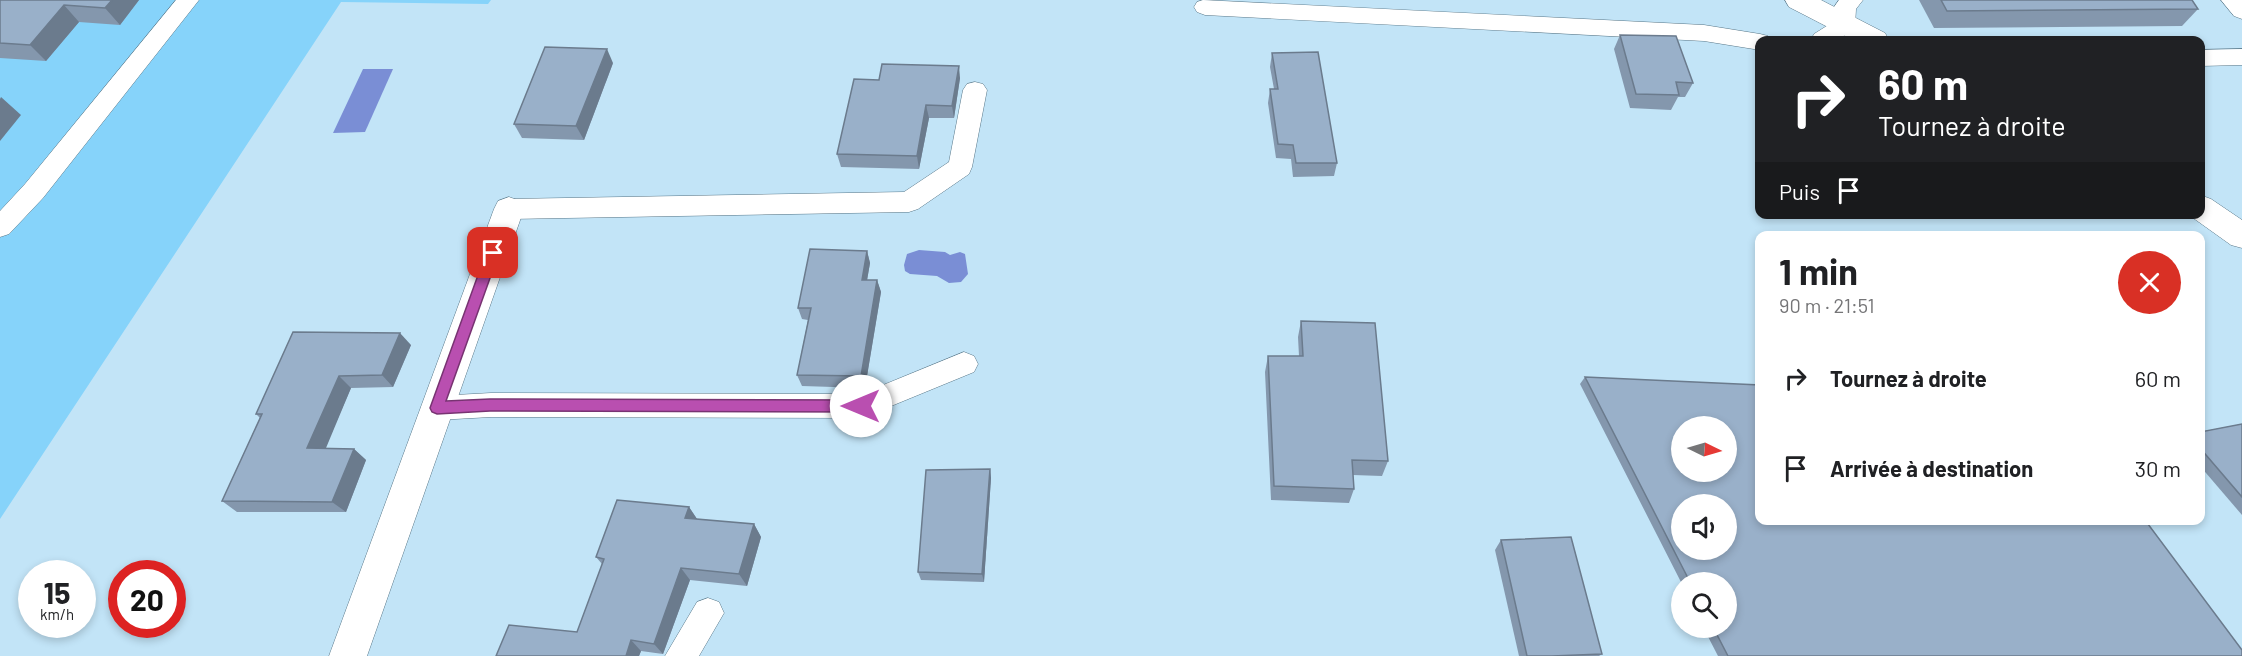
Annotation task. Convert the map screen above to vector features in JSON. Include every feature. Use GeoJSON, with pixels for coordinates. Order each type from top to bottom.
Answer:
{"type":"FeatureCollection","features":[{"type":"Feature","properties":{"kind":"street"},"geometry":{"type":"LineString","coordinates":[[1800,0],[1867,36]]}},
{"type":"Feature","properties":{"kind":"street"},"geometry":{"type":"LineString","coordinates":[[348,656],[509,209]]}},
{"type":"Feature","properties":{"kind":"street"},"geometry":{"type":"LineString","coordinates":[[2205,210],[2242,236]]}},
{"type":"Feature","properties":{"kind":"lane"},"geometry":{"type":"LineString","coordinates":[[0,227],[34,191],[188,0]]}},
{"type":"Feature","properties":{"kind":"lane"},"geometry":{"type":"LineString","coordinates":[[2232,0],[2242,11]]}},
{"type":"Feature","properties":{"kind":"lane"},"geometry":{"type":"LineString","coordinates":[[1205,7],[1704,33],[1755,41]]}},
{"type":"Feature","properties":{"kind":"lane"},"geometry":{"type":"LineString","coordinates":[[2205,58],[2242,57]]}},
{"type":"Feature","properties":{"kind":"lane"},"geometry":{"type":"LineString","coordinates":[[509,209],[909,202],[960,167],[975,90]]}},
{"type":"Feature","properties":{"kind":"lane"},"geometry":{"type":"LineString","coordinates":[[437,408],[490,405],[861,406],[964,364]]}},
{"type":"Feature","properties":{"kind":"lane"},"geometry":{"type":"LineString","coordinates":[[681,656],[708,613]]}},
{"type":"Feature","properties":{"kind":"shaded area"},"geometry":{"type":"Polygon","coordinates":[[[0,0],[491,0],[488,4],[341,2],[0,519],[0,0]]]}},
{"type":"Feature","properties":{"kind":"shaded area"},"geometry":{"type":"Polygon","coordinates":[[[363,69],[393,69],[365,132],[333,133],[363,69]]]}},
{"type":"Feature","properties":{"kind":"shaded area"},"geometry":{"type":"Polygon","coordinates":[[[919,250],[945,252],[950,255],[960,252],[965,254],[968,274],[961,282],[949,283],[937,276],[910,274],[905,271],[904,265],[907,254],[919,250]]]}},
{"type":"Feature","properties":{"kind":"building"},"geometry":{"type":"Polygon","coordinates":[[[0,0],[112,0],[105,8],[64,5],[30,45],[0,43],[0,0]]]}},
{"type":"Feature","properties":{"kind":"building"},"geometry":{"type":"Polygon","coordinates":[[[1941,0],[2192,0],[2198,9],[1947,11],[1941,0]]]}},
{"type":"Feature","properties":{"kind":"building"},"geometry":{"type":"Polygon","coordinates":[[[1620,35],[1676,36],[1693,83],[1676,82],[1679,95],[1636,94],[1620,35]]]}},
{"type":"Feature","properties":{"kind":"building"},"geometry":{"type":"Polygon","coordinates":[[[545,47],[607,49],[576,126],[514,124],[545,47]]]}},
{"type":"Feature","properties":{"kind":"building"},"geometry":{"type":"Polygon","coordinates":[[[1318,52],[1337,163],[1296,163],[1293,145],[1278,144],[1270,89],[1278,89],[1272,53],[1318,52]]]}},
{"type":"Feature","properties":{"kind":"building"},"geometry":{"type":"Polygon","coordinates":[[[882,64],[959,66],[952,106],[926,105],[917,156],[837,154],[854,79],[879,80],[882,64]]]}},
{"type":"Feature","properties":{"kind":"building"},"geometry":{"type":"Polygon","coordinates":[[[810,249],[867,251],[862,280],[877,280],[861,376],[797,375],[811,308],[798,308],[810,249]]]}},
{"type":"Feature","properties":{"kind":"building"},"geometry":{"type":"Polygon","coordinates":[[[1301,321],[1375,323],[1388,461],[1352,460],[1354,489],[1274,486],[1268,356],[1303,356],[1301,321]]]}},
{"type":"Feature","properties":{"kind":"building"},"geometry":{"type":"Polygon","coordinates":[[[293,332],[400,333],[382,375],[339,376],[307,448],[354,449],[332,502],[222,501],[262,414],[256,414],[293,332]]]}},
{"type":"Feature","properties":{"kind":"building"},"geometry":{"type":"Polygon","coordinates":[[[1585,377],[1755,385],[1755,525],[2149,525],[2242,650],[2242,656],[1728,656],[1719,638],[1737,638],[1737,572],[1685,572],[1679,560],[1737,560],[1737,494],[1671,494],[1671,545],[1585,377]]]}},
{"type":"Feature","properties":{"kind":"building"},"geometry":{"type":"Polygon","coordinates":[[[2242,424],[2242,497],[2205,454],[2205,431],[2242,424]]]}},
{"type":"Feature","properties":{"kind":"building"},"geometry":{"type":"Polygon","coordinates":[[[990,469],[982,574],[918,572],[926,470],[990,469]]]}},
{"type":"Feature","properties":{"kind":"building"},"geometry":{"type":"Polygon","coordinates":[[[617,500],[689,507],[685,518],[754,524],[739,574],[681,568],[654,644],[631,640],[626,656],[496,656],[509,625],[577,632],[604,559],[596,557],[617,500]]]}},
{"type":"Feature","properties":{"kind":"building"},"geometry":{"type":"Polygon","coordinates":[[[1571,537],[1602,654],[1527,656],[1501,540],[1571,537]]]}},
{"type":"Feature","properties":{"kind":"route"},"geometry":{"type":"LineString","coordinates":[[493,253],[437,408],[490,405],[861,406]]}}]}
